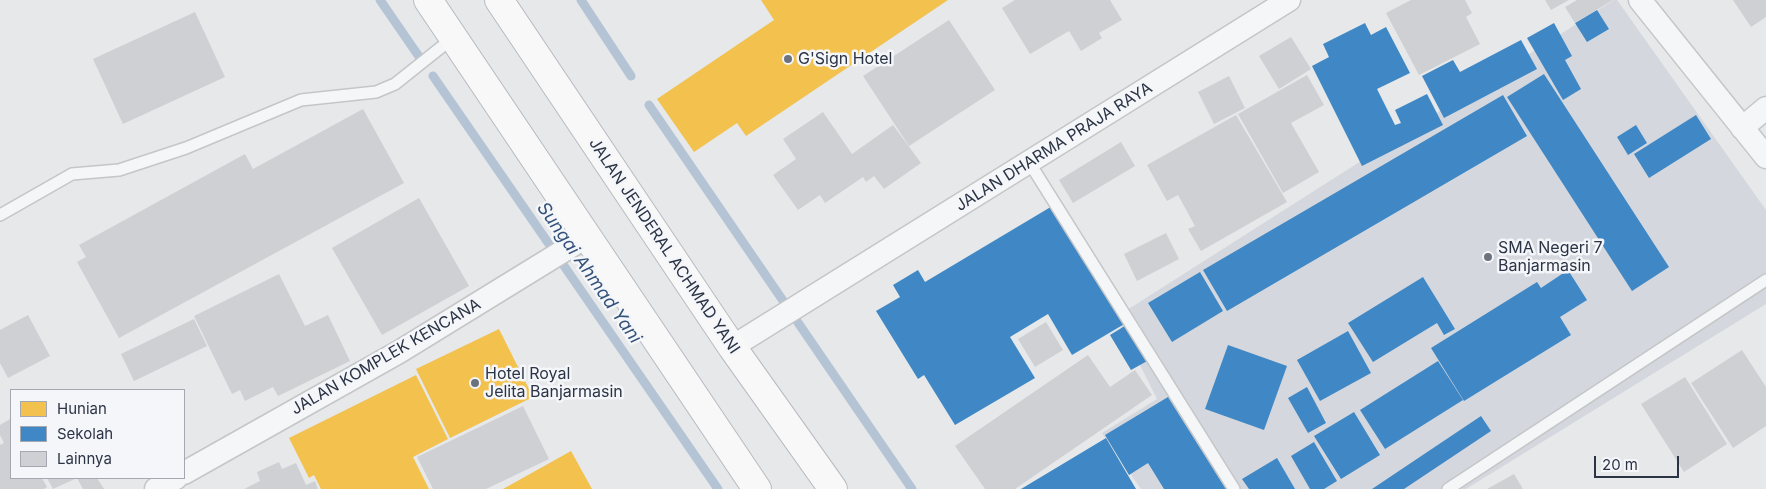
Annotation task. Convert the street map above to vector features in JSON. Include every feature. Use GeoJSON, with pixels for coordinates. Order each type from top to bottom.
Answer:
{"type":"FeatureCollection","features":[{"type":"Feature","properties":{"kind":"highway"},"geometry":{"type":"LineString","coordinates":[[428,0],[454,37],[576,243],[757,489]]}},
{"type":"Feature","properties":{"kind":"highway","name":"JALAN JENDERAL ACHMAD YANI"},"geometry":{"type":"LineString","coordinates":[[498,0],[739,344],[834,489]]}},
{"type":"Feature","properties":{"kind":"street","name":"JALAN DHARMA PRAJA RAYA"},"geometry":{"type":"LineString","coordinates":[[739,344],[1289,0]]}},
{"type":"Feature","properties":{"kind":"street"},"geometry":{"type":"LineString","coordinates":[[1640,0],[1766,157]]}},
{"type":"Feature","properties":{"kind":"street"},"geometry":{"type":"LineString","coordinates":[[1742,128],[1766,108]]}},
{"type":"Feature","properties":{"kind":"street","name":"JALAN KOMPLEK KENCANA"},"geometry":{"type":"LineString","coordinates":[[185,472],[399,352],[576,243]]}},
{"type":"Feature","properties":{"kind":"street"},"geometry":{"type":"LineString","coordinates":[[156,489],[174,479]]}},
{"type":"Feature","properties":{"kind":"lane"},"geometry":{"type":"LineString","coordinates":[[0,215],[72,174],[119,170],[186,148],[301,100],[376,92],[395,84],[454,37]]}},
{"type":"Feature","properties":{"kind":"lane"},"geometry":{"type":"LineString","coordinates":[[1029,162],[1234,489]]}},
{"type":"Feature","properties":{"kind":"lane"},"geometry":{"type":"LineString","coordinates":[[1448,489],[1766,280]]}},
{"type":"Feature","properties":{"kind":"shaded area","name":"SMA Negeri 7 Banjarmasin"},"geometry":{"type":"Polygon","coordinates":[[[1614,0],[1617,0],[1766,210],[1766,304],[1466,489],[1141,489],[1102,433],[1157,399],[1116,317],[1614,0]]]}},
{"type":"Feature","properties":{"kind":"building: Hunian","name":"G'Sign Hotel"},"geometry":{"type":"Polygon","coordinates":[[[761,0],[948,0],[746,136],[737,123],[694,152],[657,99],[774,20],[761,0]]]}},
{"type":"Feature","properties":{"kind":"building: Hunian","name":"Hotel Royal Jelita Banjarmasin"},"geometry":{"type":"Polygon","coordinates":[[[499,329],[533,397],[450,438],[416,369],[499,329]]]}},
{"type":"Feature","properties":{"kind":"building: Hunian"},"geometry":{"type":"Polygon","coordinates":[[[416,375],[448,439],[413,457],[429,489],[321,489],[314,475],[309,478],[289,438],[416,375]]]}},
{"type":"Feature","properties":{"kind":"building: Hunian"},"geometry":{"type":"Polygon","coordinates":[[[571,451],[592,489],[503,489],[571,451]]]}},
{"type":"Feature","properties":{"kind":"building: Sekolah"},"geometry":{"type":"Polygon","coordinates":[[[1597,10],[1609,29],[1587,42],[1575,23],[1597,10]]]}},
{"type":"Feature","properties":{"kind":"building: Sekolah"},"geometry":{"type":"Polygon","coordinates":[[[1365,23],[1371,35],[1386,27],[1410,73],[1377,89],[1395,125],[1401,123],[1395,110],[1427,94],[1443,125],[1362,166],[1312,66],[1329,57],[1323,44],[1365,23]]]}},
{"type":"Feature","properties":{"kind":"building: Sekolah"},"geometry":{"type":"Polygon","coordinates":[[[1554,23],[1572,56],[1565,60],[1581,89],[1563,100],[1527,38],[1554,23]]]}},
{"type":"Feature","properties":{"kind":"building: Sekolah"},"geometry":{"type":"Polygon","coordinates":[[[1521,40],[1537,69],[1444,118],[1422,76],[1453,60],[1460,72],[1521,40]]]}},
{"type":"Feature","properties":{"kind":"building: Sekolah"},"geometry":{"type":"Polygon","coordinates":[[[1544,74],[1669,267],[1632,291],[1507,97],[1544,74]]]}},
{"type":"Feature","properties":{"kind":"building: Sekolah"},"geometry":{"type":"Polygon","coordinates":[[[1503,95],[1527,136],[1227,311],[1203,270],[1503,95]]]}},
{"type":"Feature","properties":{"kind":"building: Sekolah"},"geometry":{"type":"Polygon","coordinates":[[[1696,115],[1711,139],[1649,178],[1634,154],[1696,115]]]}},
{"type":"Feature","properties":{"kind":"building: Sekolah"},"geometry":{"type":"Polygon","coordinates":[[[1636,125],[1647,143],[1628,155],[1617,137],[1636,125]]]}},
{"type":"Feature","properties":{"kind":"building: Sekolah"},"geometry":{"type":"Polygon","coordinates":[[[1054,205],[1126,323],[1072,355],[1048,314],[1010,337],[1035,378],[955,425],[924,375],[918,379],[876,311],[900,297],[893,285],[918,270],[925,282],[1054,205]]]}},
{"type":"Feature","properties":{"kind":"building: Sekolah"},"geometry":{"type":"Polygon","coordinates":[[[1568,270],[1587,300],[1560,317],[1571,335],[1464,401],[1431,348],[1537,282],[1541,288],[1568,270]]]}},
{"type":"Feature","properties":{"kind":"building: Sekolah"},"geometry":{"type":"Polygon","coordinates":[[[1200,272],[1223,311],[1172,342],[1148,303],[1200,272]]]}},
{"type":"Feature","properties":{"kind":"building: Sekolah"},"geometry":{"type":"Polygon","coordinates":[[[1423,277],[1455,329],[1444,335],[1437,323],[1373,362],[1348,323],[1423,277]]]}},
{"type":"Feature","properties":{"kind":"building: Sekolah"},"geometry":{"type":"Polygon","coordinates":[[[1128,324],[1149,360],[1131,370],[1110,335],[1128,324]]]}},
{"type":"Feature","properties":{"kind":"building: Sekolah"},"geometry":{"type":"Polygon","coordinates":[[[1348,331],[1371,373],[1320,401],[1297,360],[1348,331]]]}},
{"type":"Feature","properties":{"kind":"building: Sekolah"},"geometry":{"type":"Polygon","coordinates":[[[1228,345],[1287,366],[1264,430],[1205,409],[1228,345]]]}},
{"type":"Feature","properties":{"kind":"building: Sekolah"},"geometry":{"type":"Polygon","coordinates":[[[1438,361],[1463,400],[1385,449],[1360,410],[1438,361]]]}},
{"type":"Feature","properties":{"kind":"building: Sekolah"},"geometry":{"type":"Polygon","coordinates":[[[1307,387],[1326,423],[1308,433],[1288,398],[1307,387]]]}},
{"type":"Feature","properties":{"kind":"building: Sekolah"},"geometry":{"type":"Polygon","coordinates":[[[1168,397],[1226,489],[1164,489],[1148,463],[1129,475],[1105,435],[1168,397]]]}},
{"type":"Feature","properties":{"kind":"building: Sekolah"},"geometry":{"type":"Polygon","coordinates":[[[1354,412],[1380,455],[1341,479],[1314,436],[1354,412]]]}},
{"type":"Feature","properties":{"kind":"building: Sekolah"},"geometry":{"type":"Polygon","coordinates":[[[1481,416],[1491,431],[1404,489],[1372,489],[1481,416]]]}},
{"type":"Feature","properties":{"kind":"building: Sekolah"},"geometry":{"type":"Polygon","coordinates":[[[1106,438],[1136,489],[1021,489],[1106,438]]]}},
{"type":"Feature","properties":{"kind":"building: Sekolah"},"geometry":{"type":"Polygon","coordinates":[[[1314,442],[1337,481],[1324,489],[1310,489],[1291,456],[1314,442]]]}},
{"type":"Feature","properties":{"kind":"building: Sekolah"},"geometry":{"type":"Polygon","coordinates":[[[1277,458],[1295,489],[1249,489],[1242,479],[1277,458]]]}},
{"type":"Feature","properties":{"kind":"building: Lainnya"},"geometry":{"type":"Polygon","coordinates":[[[1015,0],[1110,0],[1122,20],[1099,33],[1102,38],[1081,51],[1069,31],[1030,54],[1002,8],[1015,0]]]}},
{"type":"Feature","properties":{"kind":"building: Lainnya"},"geometry":{"type":"Polygon","coordinates":[[[1411,0],[1465,0],[1472,13],[1466,17],[1480,44],[1419,75],[1386,13],[1411,0]]]}},
{"type":"Feature","properties":{"kind":"building: Lainnya"},"geometry":{"type":"Polygon","coordinates":[[[1545,0],[1569,0],[1551,10],[1545,0]]]}},
{"type":"Feature","properties":{"kind":"building: Lainnya"},"geometry":{"type":"Polygon","coordinates":[[[1577,0],[1613,0],[1575,23],[1565,7],[1577,0]]]}},
{"type":"Feature","properties":{"kind":"building: Lainnya"},"geometry":{"type":"Polygon","coordinates":[[[1733,0],[1766,0],[1766,17],[1751,27],[1733,0]]]}},
{"type":"Feature","properties":{"kind":"building: Lainnya"},"geometry":{"type":"Polygon","coordinates":[[[195,12],[225,77],[123,124],[93,59],[195,12]]]}},
{"type":"Feature","properties":{"kind":"building: Lainnya"},"geometry":{"type":"Polygon","coordinates":[[[949,20],[995,90],[909,146],[863,76],[949,20]]]}},
{"type":"Feature","properties":{"kind":"building: Lainnya"},"geometry":{"type":"Polygon","coordinates":[[[1291,37],[1311,69],[1279,89],[1259,56],[1291,37]]]}},
{"type":"Feature","properties":{"kind":"building: Lainnya"},"geometry":{"type":"Polygon","coordinates":[[[1307,75],[1324,105],[1291,123],[1319,172],[1283,193],[1238,114],[1307,75]]]}},
{"type":"Feature","properties":{"kind":"building: Lainnya"},"geometry":{"type":"Polygon","coordinates":[[[1229,76],[1245,108],[1214,124],[1198,92],[1229,76]]]}},
{"type":"Feature","properties":{"kind":"building: Lainnya"},"geometry":{"type":"Polygon","coordinates":[[[363,109],[404,183],[119,338],[77,262],[86,257],[79,245],[245,154],[253,169],[363,109]]]}},
{"type":"Feature","properties":{"kind":"building: Lainnya"},"geometry":{"type":"Polygon","coordinates":[[[823,112],[852,154],[893,125],[921,163],[884,189],[874,176],[866,182],[863,177],[825,203],[820,195],[798,210],[773,175],[796,159],[783,139],[823,112]]]}},
{"type":"Feature","properties":{"kind":"building: Lainnya"},"geometry":{"type":"Polygon","coordinates":[[[1236,115],[1287,202],[1201,251],[1188,229],[1195,226],[1178,195],[1167,201],[1147,165],[1236,115]]]}},
{"type":"Feature","properties":{"kind":"building: Lainnya"},"geometry":{"type":"Polygon","coordinates":[[[1121,142],[1135,166],[1073,203],[1059,180],[1121,142]]]}},
{"type":"Feature","properties":{"kind":"building: Lainnya"},"geometry":{"type":"Polygon","coordinates":[[[419,198],[469,286],[382,335],[332,248],[419,198]]]}},
{"type":"Feature","properties":{"kind":"building: Lainnya"},"geometry":{"type":"Polygon","coordinates":[[[1166,233],[1179,259],[1137,281],[1124,254],[1166,233]]]}},
{"type":"Feature","properties":{"kind":"building: Lainnya"},"geometry":{"type":"Polygon","coordinates":[[[279,274],[305,326],[328,315],[350,361],[278,396],[273,387],[245,401],[240,390],[232,394],[194,316],[279,274]]]}},
{"type":"Feature","properties":{"kind":"building: Lainnya"},"geometry":{"type":"Polygon","coordinates":[[[28,315],[50,356],[8,378],[0,363],[0,330],[28,315]]]}},
{"type":"Feature","properties":{"kind":"building: Lainnya"},"geometry":{"type":"Polygon","coordinates":[[[194,319],[207,346],[134,381],[121,354],[194,319]]]}},
{"type":"Feature","properties":{"kind":"building: Lainnya"},"geometry":{"type":"Polygon","coordinates":[[[1046,322],[1063,350],[1035,367],[1018,339],[1046,322]]]}},
{"type":"Feature","properties":{"kind":"building: Lainnya"},"geometry":{"type":"Polygon","coordinates":[[[1742,350],[1766,387],[1766,426],[1733,448],[1691,383],[1742,350]]]}},
{"type":"Feature","properties":{"kind":"building: Lainnya"},"geometry":{"type":"Polygon","coordinates":[[[1088,355],[1110,387],[1135,370],[1152,395],[1015,489],[985,489],[955,446],[1088,355]]]}},
{"type":"Feature","properties":{"kind":"building: Lainnya"},"geometry":{"type":"Polygon","coordinates":[[[1685,377],[1727,444],[1684,472],[1641,404],[1685,377]]]}},
{"type":"Feature","properties":{"kind":"building: Lainnya"},"geometry":{"type":"Polygon","coordinates":[[[523,406],[549,459],[486,489],[433,489],[417,457],[523,406]]]}},
{"type":"Feature","properties":{"kind":"building: Lainnya"},"geometry":{"type":"Polygon","coordinates":[[[10,419],[10,479],[43,479],[47,487],[44,489],[0,489],[0,445],[4,443],[0,435],[0,425],[10,419]]]}},
{"type":"Feature","properties":{"kind":"building: Lainnya"},"geometry":{"type":"Polygon","coordinates":[[[279,462],[282,469],[296,463],[306,485],[315,481],[318,489],[244,489],[260,481],[257,472],[279,462]]]}},
{"type":"Feature","properties":{"kind":"building: Lainnya"},"geometry":{"type":"Polygon","coordinates":[[[1514,474],[1523,489],[1487,489],[1514,474]]]}},
{"type":"Feature","properties":{"kind":"building: Lainnya"},"geometry":{"type":"Polygon","coordinates":[[[48,479],[75,479],[53,489],[48,479]]]}},
{"type":"Feature","properties":{"kind":"building: Lainnya"},"geometry":{"type":"Polygon","coordinates":[[[78,479],[98,479],[104,489],[83,489],[78,479]]]}},
{"type":"Feature","properties":{"kind":"waterway","name":"Sungai Ahmad Yani"},"geometry":{"type":"LineString","coordinates":[[380,0],[420,58]]}},
{"type":"Feature","properties":{"kind":"waterway","name":"Sungai Ahmad Yani"},"geometry":{"type":"LineString","coordinates":[[581,0],[631,76]]}},
{"type":"Feature","properties":{"kind":"waterway","name":"Sungai Ahmad Yani"},"geometry":{"type":"LineString","coordinates":[[433,76],[718,489]]}},
{"type":"Feature","properties":{"kind":"waterway","name":"Sungai Ahmad Yani"},"geometry":{"type":"LineString","coordinates":[[649,105],[912,489]]}},
{"type":"Feature","properties":{"kind":"place","name":"G'Sign Hotel"},"geometry":{"type":"Point","coordinates":[788,59]}},
{"type":"Feature","properties":{"kind":"place","name":"SMA Negeri 7 Banjarmasin"},"geometry":{"type":"Point","coordinates":[1488,257]}},
{"type":"Feature","properties":{"kind":"place","name":"Hotel Royal Jelita Banjarmasin"},"geometry":{"type":"Point","coordinates":[475,383]}}]}
